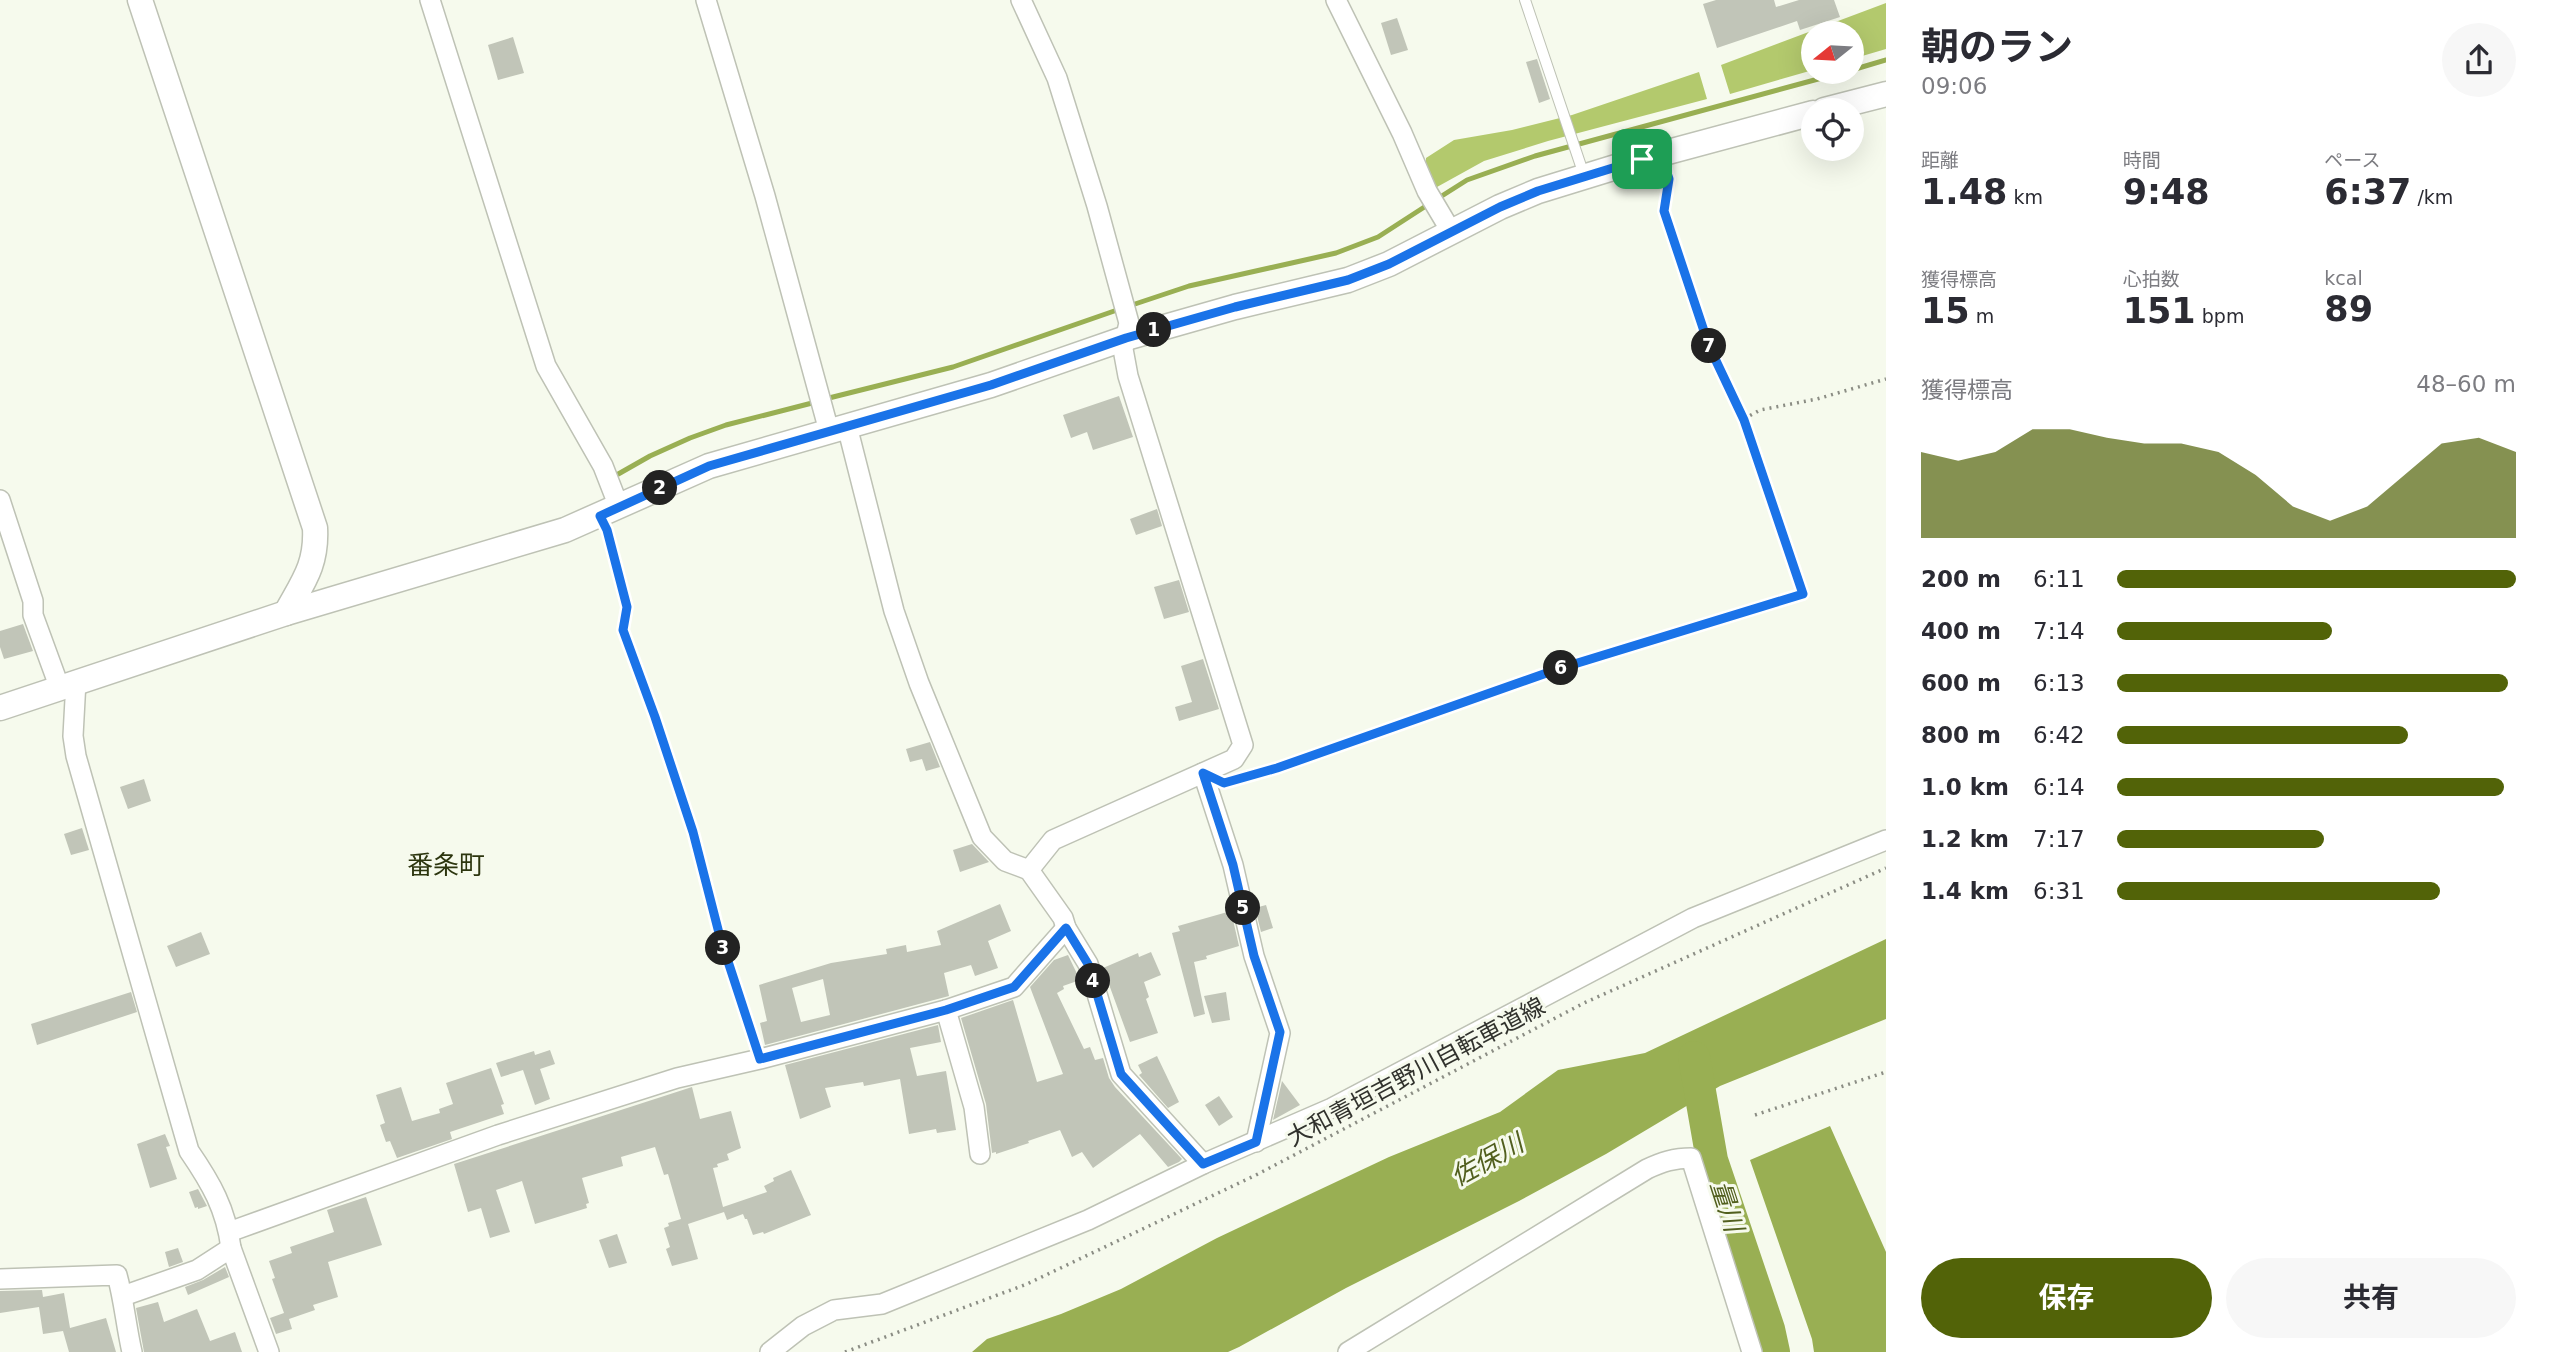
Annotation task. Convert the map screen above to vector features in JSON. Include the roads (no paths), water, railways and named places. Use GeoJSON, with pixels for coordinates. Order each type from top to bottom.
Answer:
{"type":"FeatureCollection","features":[{"type":"Feature","properties":{"kind":"street"},"geometry":{"type":"LineString","coordinates":[[141,0],[315,528],[316,549],[312,564],[286,613]]}},
{"type":"Feature","properties":{"kind":"street"},"geometry":{"type":"LineString","coordinates":[[430,0],[546,366],[603,466],[609,511]]}},
{"type":"Feature","properties":{"kind":"street"},"geometry":{"type":"LineString","coordinates":[[706,0],[894,611],[919,683],[976,824],[982,837],[1005,861],[1029,870],[1063,918],[1066,928],[1088,964],[1121,1074],[1203,1164]]}},
{"type":"Feature","properties":{"kind":"street"},"geometry":{"type":"LineString","coordinates":[[1021,0],[1058,78],[1097,206],[1129,323],[1123,349],[1128,376],[1243,745],[1234,759],[1053,840],[1029,870]]}},
{"type":"Feature","properties":{"kind":"street"},"geometry":{"type":"LineString","coordinates":[[1336,0],[1402,133],[1427,191],[1452,233]]}},
{"type":"Feature","properties":{"kind":"street"},"geometry":{"type":"LineString","coordinates":[[1864,100],[1886,94]]}},
{"type":"Feature","properties":{"kind":"street"},"geometry":{"type":"LineString","coordinates":[[0,708],[286,613],[491,553],[609,511],[709,466],[991,385],[1126,338],[1235,307],[1348,280],[1389,264],[1500,207],[1538,191],[1801,116]]}},
{"type":"Feature","properties":{"kind":"street"},"geometry":{"type":"LineString","coordinates":[[0,500],[33,601],[33,615],[68,684],[76,756],[189,1152],[212,1184],[269,1352]]}},
{"type":"Feature","properties":{"kind":"street"},"geometry":{"type":"LineString","coordinates":[[1203,773],[1233,865],[1254,956],[1280,1032],[1256,1142]]}},
{"type":"Feature","properties":{"kind":"street"},"geometry":{"type":"LineString","coordinates":[[769,1352],[803,1325],[834,1310],[882,1304],[1088,1220],[1203,1164],[1332,1108],[1693,918],[1886,840]]}},
{"type":"Feature","properties":{"kind":"street"},"geometry":{"type":"LineString","coordinates":[[123,1296],[197,1270],[230,1240],[511,1131],[677,1078],[946,1010],[1014,987],[1066,928]]}},
{"type":"Feature","properties":{"kind":"street"},"geometry":{"type":"LineString","coordinates":[[946,1010],[974,1107],[980,1153]]}},
{"type":"Feature","properties":{"kind":"street"},"geometry":{"type":"LineString","coordinates":[[1348,1352],[1647,1169],[1667,1160],[1691,1158],[1752,1352]]}},
{"type":"Feature","properties":{"kind":"street"},"geometry":{"type":"LineString","coordinates":[[0,1279],[117,1275],[132,1352]]}},
{"type":"Feature","properties":{"kind":"lane"},"geometry":{"type":"LineString","coordinates":[[1525,0],[1584,176]]}},
{"type":"Feature","properties":{"kind":"water","name":"佐保川"},"geometry":{"type":"Polygon","coordinates":[[[1886,939],[1886,1019],[1720,1086],[1606,1154],[1228,1352],[972,1352],[987,1339],[1061,1314],[1121,1289],[1217,1238],[1389,1157],[1500,1112],[1558,1070],[1645,1053],[1886,939]]]}},
{"type":"Feature","properties":{"kind":"water"},"geometry":{"type":"Polygon","coordinates":[[[1830,1126],[1886,1252],[1886,1352],[1814,1352],[1812,1339],[1750,1160],[1830,1126]]]}},
{"type":"Feature","properties":{"kind":"waterway"},"geometry":{"type":"LineString","coordinates":[[1864,66],[1886,60]]}},
{"type":"Feature","properties":{"kind":"waterway"},"geometry":{"type":"LineString","coordinates":[[1437,199],[1467,180],[1535,156],[1801,84]]}},
{"type":"Feature","properties":{"kind":"waterway"},"geometry":{"type":"LineString","coordinates":[[1129,306],[1189,286],[1336,253],[1378,237],[1429,204]]}},
{"type":"Feature","properties":{"kind":"waterway"},"geometry":{"type":"LineString","coordinates":[[825,399],[953,367],[1120,309]]}},
{"type":"Feature","properties":{"kind":"waterway"},"geometry":{"type":"LineString","coordinates":[[613,477],[690,438],[726,425],[816,402]]}},
{"type":"Feature","properties":{"kind":"waterway","name":"量川"},"geometry":{"type":"LineString","coordinates":[[1694,1057],[1712,1160],[1769,1329],[1774,1352]]}},
{"type":"Feature","properties":{"kind":"district","name":"番条町"},"geometry":{"type":"Point","coordinates":[446,865]}}]}
